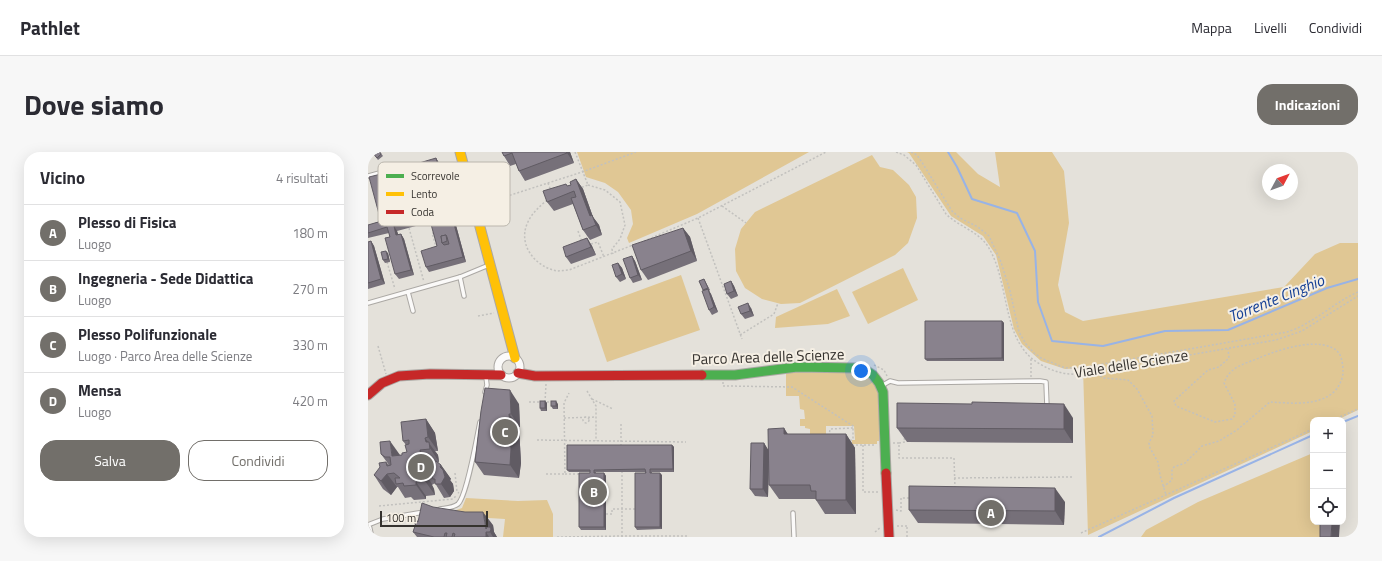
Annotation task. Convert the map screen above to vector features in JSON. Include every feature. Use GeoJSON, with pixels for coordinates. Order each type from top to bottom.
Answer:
{"type":"FeatureCollection","features":[{"type":"Feature","properties":{"kind":"street"},"geometry":{"type":"LineString","coordinates":[[460,152],[463,162]]}},
{"type":"Feature","properties":{"kind":"street"},"geometry":{"type":"LineString","coordinates":[[368,395],[382,384],[399,376],[430,374],[486,374],[501,375],[510,378],[518,365],[502,311],[481,226]]}},
{"type":"Feature","properties":{"kind":"street"},"geometry":{"type":"LineString","coordinates":[[486,374],[499,365],[505,357],[511,340]]}},
{"type":"Feature","properties":{"kind":"street"},"geometry":{"type":"LineString","coordinates":[[505,357],[509,356],[518,365]]}},
{"type":"Feature","properties":{"kind":"street"},"geometry":{"type":"LineString","coordinates":[[499,365],[501,375]]}},
{"type":"Feature","properties":{"kind":"street","name":"Parco Area delle Scienze"},"geometry":{"type":"LineString","coordinates":[[518,365],[535,376],[728,375],[751,374],[783,368],[856,368],[865,370],[886,384]]}},
{"type":"Feature","properties":{"kind":"street"},"geometry":{"type":"LineString","coordinates":[[886,384],[885,443],[889,537]]}},
{"type":"Feature","properties":{"kind":"street"},"geometry":{"type":"LineString","coordinates":[[368,528],[370,537]]}},
{"type":"Feature","properties":{"kind":"lane"},"geometry":{"type":"LineString","coordinates":[[368,176],[378,173]]}},
{"type":"Feature","properties":{"kind":"lane"},"geometry":{"type":"LineString","coordinates":[[368,303],[460,277],[490,265]]}},
{"type":"Feature","properties":{"kind":"lane"},"geometry":{"type":"LineString","coordinates":[[460,277],[464,296]]}},
{"type":"Feature","properties":{"kind":"lane"},"geometry":{"type":"LineString","coordinates":[[408,292],[413,311]]}},
{"type":"Feature","properties":{"kind":"lane"},"geometry":{"type":"LineString","coordinates":[[484,398],[487,385],[486,374]]}},
{"type":"Feature","properties":{"kind":"lane"},"geometry":{"type":"LineString","coordinates":[[886,384],[1046,382],[1047,408]]}},
{"type":"Feature","properties":{"kind":"lane"},"geometry":{"type":"LineString","coordinates":[[436,510],[450,507],[458,503],[471,468],[480,418]]}},
{"type":"Feature","properties":{"kind":"lane"},"geometry":{"type":"LineString","coordinates":[[368,525],[383,519],[429,511]]}},
{"type":"Feature","properties":{"kind":"lane"},"geometry":{"type":"LineString","coordinates":[[793,513],[794,537]]}},
{"type":"Feature","properties":{"kind":"path"},"geometry":{"type":"LineString","coordinates":[[575,152],[588,185]]}},
{"type":"Feature","properties":{"kind":"path"},"geometry":{"type":"LineString","coordinates":[[510,196],[636,152]]}},
{"type":"Feature","properties":{"kind":"path"},"geometry":{"type":"LineString","coordinates":[[641,242],[698,218],[826,152]]}},
{"type":"Feature","properties":{"kind":"path","name":"Viale delle Scienze"},"geometry":{"type":"LineString","coordinates":[[896,152],[908,158],[916,165],[946,214],[951,219],[979,237],[987,245],[999,274],[1011,323],[1018,344],[1031,359],[1056,372],[1070,374],[1092,372],[1276,340],[1293,335],[1312,326],[1358,296]]}},
{"type":"Feature","properties":{"kind":"path"},"geometry":{"type":"LineString","coordinates":[[911,152],[917,155],[924,164],[952,212],[978,227],[989,236],[1001,262],[1010,292],[1019,332],[1026,344],[1041,358],[1065,368],[1086,367],[1125,361],[1287,332],[1304,325],[1345,298],[1358,292]]}},
{"type":"Feature","properties":{"kind":"path"},"geometry":{"type":"LineString","coordinates":[[548,183],[553,198]]}},
{"type":"Feature","properties":{"kind":"path"},"geometry":{"type":"LineString","coordinates":[[574,190],[588,185],[605,190],[620,202],[625,225],[620,239],[612,249],[613,254]]}},
{"type":"Feature","properties":{"kind":"path"},"geometry":{"type":"LineString","coordinates":[[549,199],[539,207],[530,218],[526,226],[525,239],[528,250],[535,261],[547,268],[558,271],[579,267],[634,245]]}},
{"type":"Feature","properties":{"kind":"path"},"geometry":{"type":"LineString","coordinates":[[722,206],[746,223]]}},
{"type":"Feature","properties":{"kind":"path"},"geometry":{"type":"LineString","coordinates":[[698,218],[742,339]]}},
{"type":"Feature","properties":{"kind":"path"},"geometry":{"type":"LineString","coordinates":[[409,228],[425,286]]}},
{"type":"Feature","properties":{"kind":"path"},"geometry":{"type":"LineString","coordinates":[[578,231],[583,244]]}},
{"type":"Feature","properties":{"kind":"path"},"geometry":{"type":"LineString","coordinates":[[436,232],[432,233],[436,247]]}},
{"type":"Feature","properties":{"kind":"path"},"geometry":{"type":"LineString","coordinates":[[591,244],[598,242],[604,258]]}},
{"type":"Feature","properties":{"kind":"path"},"geometry":{"type":"LineString","coordinates":[[387,262],[396,295]]}},
{"type":"Feature","properties":{"kind":"path"},"geometry":{"type":"LineString","coordinates":[[740,335],[774,314],[778,303]]}},
{"type":"Feature","properties":{"kind":"path"},"geometry":{"type":"LineString","coordinates":[[478,316],[502,311]]}},
{"type":"Feature","properties":{"kind":"path"},"geometry":{"type":"LineString","coordinates":[[1163,486],[1172,480],[1172,469],[1174,467],[1185,462],[1202,446],[1218,441],[1237,430],[1270,402],[1298,403],[1315,401],[1331,394],[1342,379],[1343,373],[1341,356],[1334,349],[1312,344],[1286,348],[1243,363],[1227,375],[1224,383],[1235,404],[1235,415],[1232,419],[1216,422],[1176,406],[1174,401],[1177,397],[1194,384],[1208,370],[1219,367],[1229,358],[1227,349]]}},
{"type":"Feature","properties":{"kind":"path"},"geometry":{"type":"LineString","coordinates":[[378,346],[388,381]]}},
{"type":"Feature","properties":{"kind":"path"},"geometry":{"type":"LineString","coordinates":[[1031,359],[1031,381]]}},
{"type":"Feature","properties":{"kind":"path"},"geometry":{"type":"LineString","coordinates":[[869,364],[884,370],[886,384]]}},
{"type":"Feature","properties":{"kind":"path"},"geometry":{"type":"LineString","coordinates":[[1092,372],[1104,378],[1128,380],[1137,389],[1152,416],[1153,435],[1150,448],[1158,462],[1166,495]]}},
{"type":"Feature","properties":{"kind":"path"},"geometry":{"type":"LineString","coordinates":[[545,375],[545,402]]}},
{"type":"Feature","properties":{"kind":"path"},"geometry":{"type":"LineString","coordinates":[[729,386],[792,387],[853,426],[853,439],[851,440],[851,445],[905,442],[904,435]]}},
{"type":"Feature","properties":{"kind":"path"},"geometry":{"type":"LineString","coordinates":[[587,391],[596,406],[596,441]]}},
{"type":"Feature","properties":{"kind":"path"},"geometry":{"type":"LineString","coordinates":[[565,474],[564,403],[569,393]]}},
{"type":"Feature","properties":{"kind":"path"},"geometry":{"type":"LineString","coordinates":[[592,399],[613,409]]}},
{"type":"Feature","properties":{"kind":"path"},"geometry":{"type":"LineString","coordinates":[[528,402],[557,403]]}},
{"type":"Feature","properties":{"kind":"path"},"geometry":{"type":"LineString","coordinates":[[1340,417],[1358,409]]}},
{"type":"Feature","properties":{"kind":"path"},"geometry":{"type":"LineString","coordinates":[[564,418],[596,417]]}},
{"type":"Feature","properties":{"kind":"path"},"geometry":{"type":"LineString","coordinates":[[621,424],[622,447]]}},
{"type":"Feature","properties":{"kind":"path"},"geometry":{"type":"LineString","coordinates":[[829,441],[830,429],[853,428]]}},
{"type":"Feature","properties":{"kind":"path"},"geometry":{"type":"LineString","coordinates":[[1081,533],[1310,430]]}},
{"type":"Feature","properties":{"kind":"path"},"geometry":{"type":"LineString","coordinates":[[537,440],[686,442]]}},
{"type":"Feature","properties":{"kind":"path"},"geometry":{"type":"LineString","coordinates":[[607,441],[608,447]]}},
{"type":"Feature","properties":{"kind":"path"},"geometry":{"type":"LineString","coordinates":[[616,441],[616,447]]}},
{"type":"Feature","properties":{"kind":"path"},"geometry":{"type":"LineString","coordinates":[[899,443],[899,458],[954,458],[955,490]]}},
{"type":"Feature","properties":{"kind":"path"},"geometry":{"type":"LineString","coordinates":[[863,445],[863,492],[879,492]]}},
{"type":"Feature","properties":{"kind":"path"},"geometry":{"type":"LineString","coordinates":[[380,506],[453,499],[461,493],[457,492],[455,472]]}},
{"type":"Feature","properties":{"kind":"path"},"geometry":{"type":"LineString","coordinates":[[546,474],[581,474],[581,472]]}},
{"type":"Feature","properties":{"kind":"path"},"geometry":{"type":"LineString","coordinates":[[622,472],[622,536]]}},
{"type":"Feature","properties":{"kind":"path"},"geometry":{"type":"LineString","coordinates":[[954,478],[1072,477]]}},
{"type":"Feature","properties":{"kind":"path"},"geometry":{"type":"LineString","coordinates":[[892,511],[901,511],[901,498],[916,497]]}},
{"type":"Feature","properties":{"kind":"path"},"geometry":{"type":"LineString","coordinates":[[606,514],[612,514],[612,509],[637,509]]}},
{"type":"Feature","properties":{"kind":"path"},"geometry":{"type":"LineString","coordinates":[[875,532],[882,526],[908,526],[907,537]]}},
{"type":"Feature","properties":{"kind":"path"},"geometry":{"type":"LineString","coordinates":[[557,536],[687,536]]}},
{"type":"Feature","properties":{"kind":"shaded area"},"geometry":{"type":"Polygon","coordinates":[[[577,152],[809,152],[697,214],[629,243],[627,238],[633,224],[631,210],[618,192],[605,183],[586,177],[577,152]]]}},
{"type":"Feature","properties":{"kind":"shaded area"},"geometry":{"type":"Polygon","coordinates":[[[907,152],[956,152],[978,174],[1000,187],[995,152],[1052,152],[1064,171],[1069,223],[1058,285],[1065,312],[1083,321],[1284,287],[1315,254],[1340,243],[1358,243],[1358,410],[1343,417],[1310,417],[1310,432],[1088,535],[1083,368],[1065,369],[1041,361],[1022,344],[1014,329],[996,255],[983,236],[951,216],[907,152]]]}},
{"type":"Feature","properties":{"kind":"shaded area"},"geometry":{"type":"Polygon","coordinates":[[[872,155],[880,167],[893,170],[909,185],[916,197],[917,218],[908,243],[895,255],[800,303],[781,304],[762,299],[745,288],[736,271],[735,249],[741,229],[755,212],[872,155]]]}},
{"type":"Feature","properties":{"kind":"shaded area"},"geometry":{"type":"Polygon","coordinates":[[[903,268],[918,300],[868,324],[852,292],[903,268]]]}},
{"type":"Feature","properties":{"kind":"shaded area"},"geometry":{"type":"Polygon","coordinates":[[[681,275],[700,330],[607,362],[589,309],[681,275]]]}},
{"type":"Feature","properties":{"kind":"shaded area"},"geometry":{"type":"Polygon","coordinates":[[[837,289],[850,316],[828,324],[775,328],[776,317],[837,289]]]}},
{"type":"Feature","properties":{"kind":"shaded area"},"geometry":{"type":"Polygon","coordinates":[[[786,372],[861,373],[874,382],[880,395],[879,441],[877,441],[877,444],[852,444],[852,440],[855,440],[854,426],[826,426],[826,434],[810,434],[810,429],[805,428],[805,426],[800,426],[800,419],[805,419],[804,410],[800,409],[799,396],[786,396],[786,372]]]}},
{"type":"Feature","properties":{"kind":"shaded area"},"geometry":{"type":"Polygon","coordinates":[[[1310,454],[1310,525],[1322,525],[1321,537],[1141,537],[1146,530],[1198,502],[1310,454]]]}},
{"type":"Feature","properties":{"kind":"shaded area"},"geometry":{"type":"Polygon","coordinates":[[[466,498],[518,501],[547,500],[553,514],[553,537],[503,537],[505,519],[472,517],[448,513],[462,508],[466,498]]]}},
{"type":"Feature","properties":{"kind":"building"},"geometry":{"type":"Polygon","coordinates":[[[372,152],[380,152],[381,154],[377,158],[372,152]]]}},
{"type":"Feature","properties":{"kind":"building"},"geometry":{"type":"Polygon","coordinates":[[[502,152],[567,153],[519,171],[512,153],[504,156],[502,152]]]}},
{"type":"Feature","properties":{"kind":"building"},"geometry":{"type":"Polygon","coordinates":[[[436,158],[437,162],[423,162],[436,158]]]}},
{"type":"Feature","properties":{"kind":"building"},"geometry":{"type":"Polygon","coordinates":[[[378,175],[378,210],[369,177],[378,175]]]}},
{"type":"Feature","properties":{"kind":"building"},"geometry":{"type":"Polygon","coordinates":[[[576,179],[590,216],[592,215],[596,225],[583,230],[571,198],[576,197],[574,191],[547,202],[543,191],[566,184],[567,186],[571,185],[570,182],[576,179]]]}},
{"type":"Feature","properties":{"kind":"building"},"geometry":{"type":"Polygon","coordinates":[[[378,222],[378,226],[394,226],[396,235],[401,234],[411,270],[395,274],[385,238],[390,237],[387,227],[368,233],[368,225],[378,222]]]}},
{"type":"Feature","properties":{"kind":"building"},"geometry":{"type":"Polygon","coordinates":[[[431,226],[455,226],[463,257],[426,267],[421,251],[437,246],[431,226]],[[446,235],[441,236],[442,243],[444,245],[449,244],[446,235]]]}},
{"type":"Feature","properties":{"kind":"building"},"geometry":{"type":"Polygon","coordinates":[[[683,228],[691,251],[641,270],[632,245],[683,228]]]}},
{"type":"Feature","properties":{"kind":"building"},"geometry":{"type":"Polygon","coordinates":[[[446,235],[447,241],[442,243],[441,236],[446,235]]]}},
{"type":"Feature","properties":{"kind":"building"},"geometry":{"type":"Polygon","coordinates":[[[587,238],[591,247],[566,257],[563,247],[587,238]]]}},
{"type":"Feature","properties":{"kind":"building"},"geometry":{"type":"Polygon","coordinates":[[[371,241],[381,279],[368,283],[368,242],[371,241]]]}},
{"type":"Feature","properties":{"kind":"building"},"geometry":{"type":"Polygon","coordinates":[[[386,251],[388,259],[383,260],[381,252],[386,251]]]}},
{"type":"Feature","properties":{"kind":"building"},"geometry":{"type":"Polygon","coordinates":[[[632,256],[638,275],[630,278],[623,259],[632,256]]]}},
{"type":"Feature","properties":{"kind":"building"},"geometry":{"type":"Polygon","coordinates":[[[618,263],[622,274],[616,277],[612,265],[618,263]]]}},
{"type":"Feature","properties":{"kind":"building"},"geometry":{"type":"Polygon","coordinates":[[[704,279],[708,288],[703,290],[699,281],[704,279]]]}},
{"type":"Feature","properties":{"kind":"building"},"geometry":{"type":"Polygon","coordinates":[[[731,281],[734,291],[727,294],[724,284],[731,281]]]}},
{"type":"Feature","properties":{"kind":"building"},"geometry":{"type":"Polygon","coordinates":[[[708,289],[714,307],[709,310],[702,291],[708,289]]]}},
{"type":"Feature","properties":{"kind":"building"},"geometry":{"type":"Polygon","coordinates":[[[748,303],[750,311],[741,314],[738,307],[748,303]]]}},
{"type":"Feature","properties":{"kind":"building"},"geometry":{"type":"Polygon","coordinates":[[[925,321],[1002,321],[1002,358],[925,359],[925,321]]]}},
{"type":"Feature","properties":{"kind":"building"},"geometry":{"type":"Polygon","coordinates":[[[485,388],[510,390],[510,465],[475,462],[485,388]]]}},
{"type":"Feature","properties":{"kind":"building"},"geometry":{"type":"Polygon","coordinates":[[[540,401],[545,401],[545,408],[540,408],[540,401]]]}},
{"type":"Feature","properties":{"kind":"building"},"geometry":{"type":"Polygon","coordinates":[[[551,401],[556,401],[556,406],[551,406],[551,401]]]}},
{"type":"Feature","properties":{"kind":"building"},"geometry":{"type":"Polygon","coordinates":[[[972,402],[1064,404],[1064,429],[897,428],[897,403],[972,404],[972,402]]]}},
{"type":"Feature","properties":{"kind":"building"},"geometry":{"type":"Polygon","coordinates":[[[426,419],[428,437],[425,438],[426,442],[429,442],[430,449],[420,450],[422,463],[436,461],[441,465],[440,467],[443,470],[445,477],[441,484],[435,484],[435,479],[433,479],[431,471],[427,469],[423,470],[420,474],[420,476],[425,475],[425,481],[416,482],[416,485],[404,486],[403,483],[396,484],[395,478],[400,478],[394,473],[387,474],[381,481],[374,475],[380,467],[379,463],[386,462],[387,466],[391,465],[390,457],[385,457],[381,454],[380,442],[390,441],[392,456],[402,455],[402,453],[407,452],[405,445],[409,444],[409,440],[403,441],[401,422],[426,419]]]}},
{"type":"Feature","properties":{"kind":"building"},"geometry":{"type":"Polygon","coordinates":[[[784,428],[784,434],[846,434],[846,500],[816,500],[816,491],[811,491],[810,485],[769,485],[768,429],[784,428]]]}},
{"type":"Feature","properties":{"kind":"building"},"geometry":{"type":"Polygon","coordinates":[[[751,443],[764,443],[763,489],[750,489],[751,443]]]}},
{"type":"Feature","properties":{"kind":"building"},"geometry":{"type":"Polygon","coordinates":[[[567,445],[672,445],[673,469],[650,469],[650,473],[660,473],[660,527],[635,527],[635,473],[646,473],[645,469],[594,470],[594,473],[604,473],[604,527],[579,527],[579,473],[590,473],[590,470],[567,470],[567,445]]]}},
{"type":"Feature","properties":{"kind":"building"},"geometry":{"type":"Polygon","coordinates":[[[909,486],[1055,488],[1055,511],[909,510],[909,486]]]}},
{"type":"Feature","properties":{"kind":"building"},"geometry":{"type":"Polygon","coordinates":[[[422,503],[433,507],[465,512],[483,512],[486,529],[487,527],[490,527],[490,532],[486,532],[486,537],[454,537],[455,534],[453,533],[452,537],[446,537],[447,533],[445,533],[444,537],[434,537],[413,532],[416,523],[412,518],[415,518],[418,522],[422,503]]]}},
{"type":"Feature","properties":{"kind":"building"},"geometry":{"type":"Polygon","coordinates":[[[1320,525],[1332,525],[1331,537],[1320,537],[1320,525]]]}},
{"type":"Feature","properties":{"kind":"waterway","name":"Torrente Cinghio"},"geometry":{"type":"LineString","coordinates":[[948,152],[972,199],[1017,213],[1035,251],[1038,302],[1052,341],[1103,346],[1165,331],[1228,330],[1327,288],[1358,279]]}},
{"type":"Feature","properties":{"kind":"waterway"},"geometry":{"type":"LineString","coordinates":[[1346,421],[1358,416]]}},
{"type":"Feature","properties":{"kind":"waterway"},"geometry":{"type":"LineString","coordinates":[[1099,537],[1174,498],[1310,436]]}},
{"type":"Feature","properties":{"kind":"traffic: fast"},"geometry":{"type":"LineString","coordinates":[[702,375],[735,375],[797,367],[856,368],[867,371],[873,375],[883,392],[886,473]]}},
{"type":"Feature","properties":{"kind":"traffic: slow"},"geometry":{"type":"LineString","coordinates":[[460,152],[463,162]]}},
{"type":"Feature","properties":{"kind":"traffic: slow"},"geometry":{"type":"LineString","coordinates":[[480,226],[515,358]]}},
{"type":"Feature","properties":{"kind":"traffic: jam"},"geometry":{"type":"LineString","coordinates":[[518,373],[535,376],[702,375]]}},
{"type":"Feature","properties":{"kind":"traffic: jam"},"geometry":{"type":"LineString","coordinates":[[368,395],[382,383],[399,376],[430,374],[501,375]]}},
{"type":"Feature","properties":{"kind":"traffic: jam"},"geometry":{"type":"LineString","coordinates":[[886,473],[889,537]]}},
{"type":"Feature","properties":{"kind":"place","name":"Plesso Polifunzionale"},"geometry":{"type":"Point","coordinates":[505,432]}},
{"type":"Feature","properties":{"kind":"place","name":"Mensa"},"geometry":{"type":"Point","coordinates":[421,467]}},
{"type":"Feature","properties":{"kind":"place","name":"Ingegneria - Sede Didattica"},"geometry":{"type":"Point","coordinates":[594,492]}},
{"type":"Feature","properties":{"kind":"place","name":"Plesso di Fisica"},"geometry":{"type":"Point","coordinates":[991,513]}}]}
